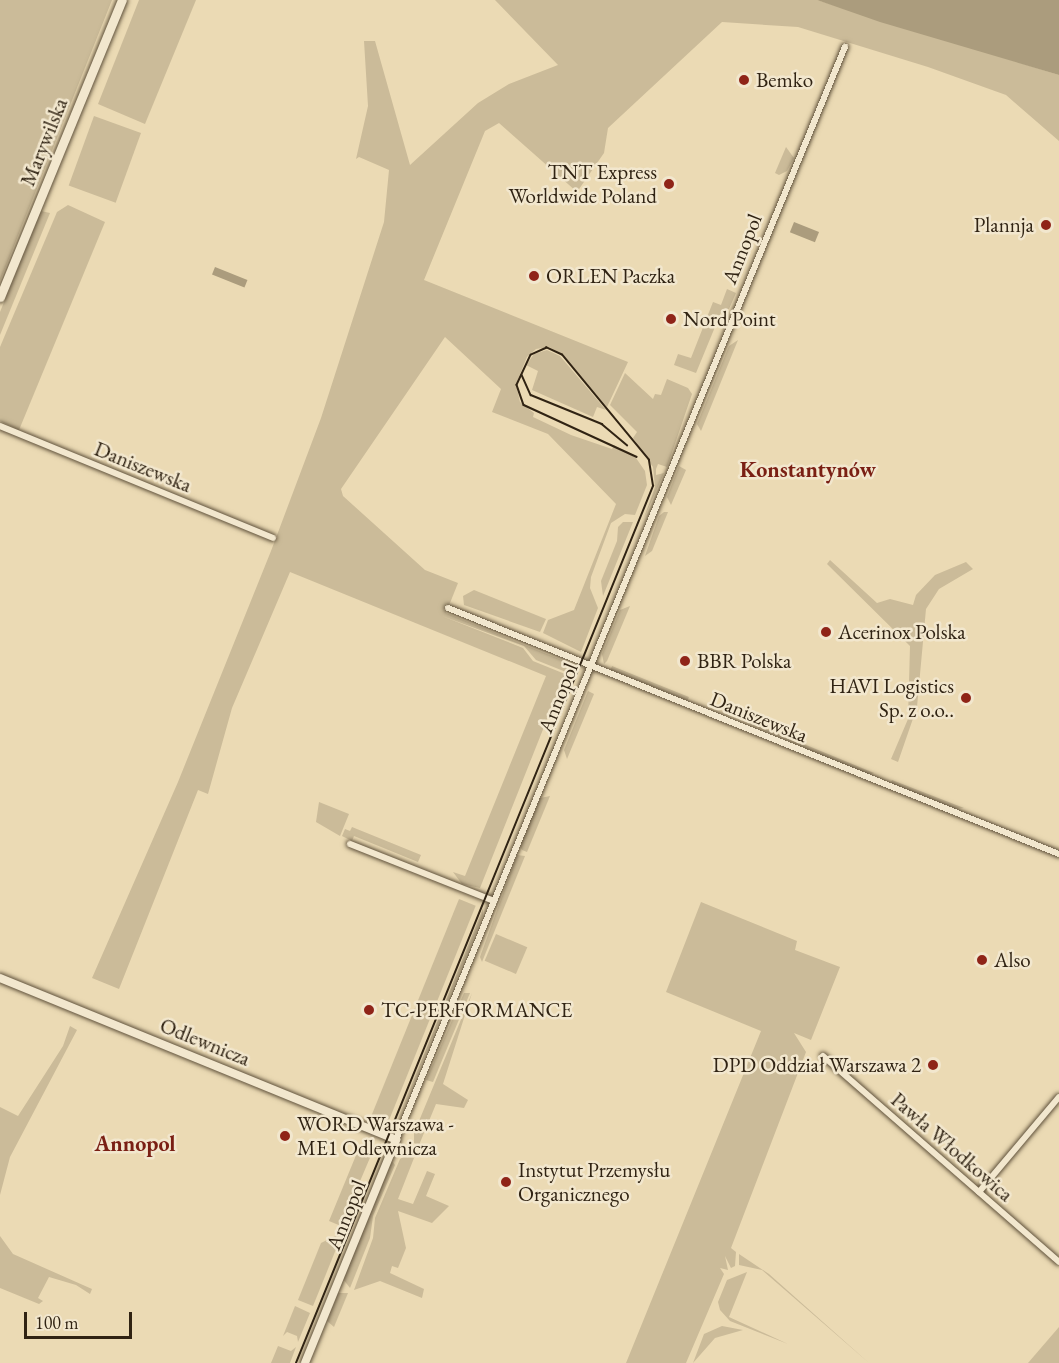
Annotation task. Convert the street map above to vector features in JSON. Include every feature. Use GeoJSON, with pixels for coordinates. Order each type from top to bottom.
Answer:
{"type":"FeatureCollection","features":[{"type":"Feature","properties":{"kind":"main road","name":"Marywilska"},"geometry":{"type":"LineString","coordinates":[[0,297],[122,0]]}},
{"type":"Feature","properties":{"kind":"street","name":"Annopol"},"geometry":{"type":"LineString","coordinates":[[305,1363],[844,47]]}},
{"type":"Feature","properties":{"kind":"street","name":"Daniszewska"},"geometry":{"type":"LineString","coordinates":[[0,426],[273,538]]}},
{"type":"Feature","properties":{"kind":"street","name":"Daniszewska"},"geometry":{"type":"LineString","coordinates":[[448,608],[1059,854]]}},
{"type":"Feature","properties":{"kind":"street"},"geometry":{"type":"LineString","coordinates":[[350,844],[494,902]]}},
{"type":"Feature","properties":{"kind":"street","name":"Odlewnicza"},"geometry":{"type":"LineString","coordinates":[[0,978],[396,1140]]}},
{"type":"Feature","properties":{"kind":"street","name":"Pawła Włodkowica"},"geometry":{"type":"LineString","coordinates":[[823,1056],[1059,1262]]}},
{"type":"Feature","properties":{"kind":"street"},"geometry":{"type":"LineString","coordinates":[[979,1192],[1059,1097]]}},
{"type":"Feature","properties":{"kind":"shaded area"},"geometry":{"type":"Polygon","coordinates":[[[0,0],[112,0],[0,281],[0,0]]]}},
{"type":"Feature","properties":{"kind":"shaded area"},"geometry":{"type":"Polygon","coordinates":[[[139,0],[196,0],[145,124],[98,104],[139,0]]]}},
{"type":"Feature","properties":{"kind":"shaded area"},"geometry":{"type":"Polygon","coordinates":[[[495,0],[817,0],[1059,75],[1059,141],[1006,95],[928,67],[798,27],[722,22],[608,128],[604,153],[577,192],[499,123],[485,131],[424,280],[628,362],[607,407],[563,355],[549,347],[536,349],[527,357],[516,384],[520,402],[534,413],[533,417],[571,435],[612,449],[614,445],[636,458],[645,471],[647,485],[635,515],[625,514],[611,523],[591,577],[590,588],[598,608],[581,652],[543,633],[548,620],[574,610],[616,504],[548,434],[492,412],[501,389],[445,337],[341,489],[343,496],[425,570],[458,583],[446,613],[569,663],[566,672],[536,660],[524,646],[442,616],[523,648],[533,661],[565,674],[480,888],[462,884],[453,872],[465,876],[546,676],[290,572],[232,708],[208,794],[198,790],[119,989],[92,978],[178,782],[271,551],[321,418],[384,222],[389,170],[359,157],[356,159],[368,106],[364,41],[375,41],[410,165],[478,103],[509,84],[558,65],[495,0]]]}},
{"type":"Feature","properties":{"kind":"shaded area"},"geometry":{"type":"Polygon","coordinates":[[[817,0],[1059,0],[1059,75],[880,22],[817,0]]]}},
{"type":"Feature","properties":{"kind":"shaded area"},"geometry":{"type":"Polygon","coordinates":[[[94,116],[141,133],[116,203],[69,186],[94,116]]]}},
{"type":"Feature","properties":{"kind":"shaded area"},"geometry":{"type":"Polygon","coordinates":[[[786,147],[794,158],[787,171],[779,175],[775,173],[786,147]]]}},
{"type":"Feature","properties":{"kind":"shaded area"},"geometry":{"type":"Polygon","coordinates":[[[68,205],[105,222],[19,430],[0,421],[0,347],[57,212],[68,205]]]}},
{"type":"Feature","properties":{"kind":"shaded area"},"geometry":{"type":"Polygon","coordinates":[[[41,211],[50,213],[0,335],[0,312],[41,211]]]}},
{"type":"Feature","properties":{"kind":"shaded area"},"geometry":{"type":"Polygon","coordinates":[[[794,222],[819,232],[815,242],[790,232],[794,222]]]}},
{"type":"Feature","properties":{"kind":"shaded area"},"geometry":{"type":"Polygon","coordinates":[[[215,267],[247,280],[244,288],[212,274],[215,267]]]}},
{"type":"Feature","properties":{"kind":"shaded area"},"geometry":{"type":"Polygon","coordinates":[[[727,289],[736,293],[729,309],[722,310],[696,373],[674,365],[678,354],[691,358],[713,302],[721,305],[727,289]]]}},
{"type":"Feature","properties":{"kind":"shaded area"},"geometry":{"type":"Polygon","coordinates":[[[738,340],[701,431],[697,424],[729,346],[738,340]]]}},
{"type":"Feature","properties":{"kind":"shaded area"},"geometry":{"type":"Polygon","coordinates":[[[547,350],[560,356],[606,410],[597,407],[593,417],[532,390],[538,371],[526,365],[534,354],[547,350]]]}},
{"type":"Feature","properties":{"kind":"shaded area"},"geometry":{"type":"Polygon","coordinates":[[[625,373],[653,399],[655,394],[661,395],[667,379],[688,388],[692,394],[667,467],[658,464],[656,469],[656,475],[664,473],[644,518],[655,487],[653,467],[633,438],[637,432],[610,405],[625,373]]]}},
{"type":"Feature","properties":{"kind":"shaded area"},"geometry":{"type":"Polygon","coordinates":[[[679,466],[686,470],[671,505],[667,497],[679,466]]]}},
{"type":"Feature","properties":{"kind":"shaded area"},"geometry":{"type":"Polygon","coordinates":[[[668,512],[652,551],[645,556],[659,516],[668,512]]]}},
{"type":"Feature","properties":{"kind":"shaded area"},"geometry":{"type":"Polygon","coordinates":[[[623,522],[633,522],[603,596],[601,581],[617,541],[618,527],[623,522]]]}},
{"type":"Feature","properties":{"kind":"shaded area"},"geometry":{"type":"Polygon","coordinates":[[[830,560],[877,603],[890,599],[913,605],[916,595],[935,575],[966,562],[973,569],[939,589],[926,609],[917,707],[898,762],[891,759],[908,719],[910,646],[827,564],[830,560]]]}},
{"type":"Feature","properties":{"kind":"shaded area"},"geometry":{"type":"Polygon","coordinates":[[[474,590],[546,619],[540,632],[464,605],[463,596],[474,590]]]}},
{"type":"Feature","properties":{"kind":"shaded area"},"geometry":{"type":"Polygon","coordinates":[[[630,606],[604,664],[602,654],[620,610],[630,606]]]}},
{"type":"Feature","properties":{"kind":"shaded area"},"geometry":{"type":"Polygon","coordinates":[[[612,666],[689,697],[687,701],[611,670],[612,666]]]}},
{"type":"Feature","properties":{"kind":"shaded area"},"geometry":{"type":"Polygon","coordinates":[[[588,691],[594,694],[567,759],[564,750],[588,691]]]}},
{"type":"Feature","properties":{"kind":"shaded area"},"geometry":{"type":"Polygon","coordinates":[[[736,716],[874,773],[868,775],[736,718],[736,716]]]}},
{"type":"Feature","properties":{"kind":"shaded area"},"geometry":{"type":"Polygon","coordinates":[[[892,780],[964,808],[954,809],[890,784],[892,780]]]}},
{"type":"Feature","properties":{"kind":"shaded area"},"geometry":{"type":"Polygon","coordinates":[[[550,796],[527,852],[522,850],[520,846],[540,798],[550,796]]]}},
{"type":"Feature","properties":{"kind":"shaded area"},"geometry":{"type":"Polygon","coordinates":[[[319,802],[349,814],[340,836],[316,822],[319,802]]]}},
{"type":"Feature","properties":{"kind":"shaded area"},"geometry":{"type":"Polygon","coordinates":[[[352,827],[421,855],[418,862],[354,836],[352,841],[342,836],[345,829],[350,831],[352,827]]]}},
{"type":"Feature","properties":{"kind":"shaded area"},"geometry":{"type":"Polygon","coordinates":[[[517,855],[525,856],[482,962],[480,957],[517,855]]]}},
{"type":"Feature","properties":{"kind":"shaded area"},"geometry":{"type":"Polygon","coordinates":[[[459,899],[476,906],[386,1127],[369,1121],[459,899]]]}},
{"type":"Feature","properties":{"kind":"shaded area"},"geometry":{"type":"Polygon","coordinates":[[[701,902],[797,941],[795,950],[840,967],[811,1040],[794,1033],[806,1052],[731,1248],[736,1252],[735,1266],[731,1268],[725,1256],[728,1270],[720,1268],[724,1274],[686,1363],[626,1363],[761,1031],[666,992],[701,902]]]}},
{"type":"Feature","properties":{"kind":"shaded area"},"geometry":{"type":"Polygon","coordinates":[[[483,908],[483,915],[395,1127],[483,908]]]}},
{"type":"Feature","properties":{"kind":"shaded area"},"geometry":{"type":"Polygon","coordinates":[[[496,934],[527,947],[516,974],[485,961],[496,934]]]}},
{"type":"Feature","properties":{"kind":"shaded area"},"geometry":{"type":"Polygon","coordinates":[[[464,993],[470,993],[433,1082],[426,1080],[464,993]]]}},
{"type":"Feature","properties":{"kind":"shaded area"},"geometry":{"type":"Polygon","coordinates":[[[472,993],[443,1084],[468,1100],[464,1108],[436,1104],[419,1145],[414,1143],[414,1133],[472,993]]]}},
{"type":"Feature","properties":{"kind":"shaded area"},"geometry":{"type":"Polygon","coordinates":[[[70,1026],[77,1030],[10,1157],[0,1195],[0,1107],[18,1116],[63,1046],[70,1026]]]}},
{"type":"Feature","properties":{"kind":"shaded area"},"geometry":{"type":"Polygon","coordinates":[[[359,1148],[367,1154],[372,1153],[341,1226],[329,1221],[359,1148]]]}},
{"type":"Feature","properties":{"kind":"shaded area"},"geometry":{"type":"Polygon","coordinates":[[[407,1155],[414,1158],[398,1199],[413,1204],[427,1171],[435,1174],[426,1196],[449,1206],[432,1223],[398,1211],[406,1248],[398,1268],[392,1266],[390,1273],[424,1289],[422,1298],[380,1281],[354,1290],[373,1238],[375,1218],[400,1159],[407,1155]]]}},
{"type":"Feature","properties":{"kind":"shaded area"},"geometry":{"type":"Polygon","coordinates":[[[392,1161],[395,1165],[373,1216],[370,1238],[350,1288],[343,1279],[392,1161]]]}},
{"type":"Feature","properties":{"kind":"shaded area"},"geometry":{"type":"Polygon","coordinates":[[[343,1232],[313,1306],[298,1300],[321,1243],[343,1232]]]}},
{"type":"Feature","properties":{"kind":"shaded area"},"geometry":{"type":"Polygon","coordinates":[[[0,1236],[13,1254],[92,1289],[90,1294],[76,1285],[49,1277],[38,1298],[43,1301],[39,1304],[0,1288],[0,1236]]]}},
{"type":"Feature","properties":{"kind":"shaded area"},"geometry":{"type":"Polygon","coordinates":[[[739,1254],[769,1274],[869,1363],[762,1270],[739,1265],[739,1254]]]}},
{"type":"Feature","properties":{"kind":"shaded area"},"geometry":{"type":"Polygon","coordinates":[[[747,1272],[729,1317],[788,1344],[730,1321],[720,1310],[718,1302],[727,1280],[747,1272]]]}},
{"type":"Feature","properties":{"kind":"shaded area"},"geometry":{"type":"Polygon","coordinates":[[[338,1293],[348,1293],[334,1327],[327,1321],[338,1293]]]}},
{"type":"Feature","properties":{"kind":"shaded area"},"geometry":{"type":"Polygon","coordinates":[[[295,1306],[310,1313],[298,1342],[297,1336],[287,1332],[283,1336],[295,1306]]]}},
{"type":"Feature","properties":{"kind":"shaded area"},"geometry":{"type":"Polygon","coordinates":[[[722,1326],[743,1330],[715,1338],[693,1363],[704,1334],[722,1326]]]}},
{"type":"Feature","properties":{"kind":"shaded area"},"geometry":{"type":"Polygon","coordinates":[[[1059,1327],[1059,1363],[1028,1363],[1059,1327]]]}},
{"type":"Feature","properties":{"kind":"shaded area"},"geometry":{"type":"Polygon","coordinates":[[[278,1346],[291,1351],[296,1347],[290,1363],[271,1363],[278,1346]]]}},
{"type":"Feature","properties":{"kind":"tram line"},"geometry":{"type":"LineString","coordinates":[[296,1363],[653,486],[649,460],[562,355],[547,348],[531,355],[517,385],[524,405],[637,457]]}},
{"type":"Feature","properties":{"kind":"tram line"},"geometry":{"type":"LineString","coordinates":[[522,375],[531,395],[602,424],[627,445]]}},
{"type":"Feature","properties":{"kind":"place","name":"Bemko"},"geometry":{"type":"Point","coordinates":[744,80]}},
{"type":"Feature","properties":{"kind":"place","name":"TNT Express Worldwide Poland"},"geometry":{"type":"Point","coordinates":[669,184]}},
{"type":"Feature","properties":{"kind":"place","name":"Plannja"},"geometry":{"type":"Point","coordinates":[1046,225]}},
{"type":"Feature","properties":{"kind":"place","name":"ORLEN Paczka"},"geometry":{"type":"Point","coordinates":[534,276]}},
{"type":"Feature","properties":{"kind":"place","name":"Nord Point"},"geometry":{"type":"Point","coordinates":[671,319]}},
{"type":"Feature","properties":{"kind":"place","name":"Acerinox Polska"},"geometry":{"type":"Point","coordinates":[826,632]}},
{"type":"Feature","properties":{"kind":"place","name":"BBR Polska"},"geometry":{"type":"Point","coordinates":[685,661]}},
{"type":"Feature","properties":{"kind":"place","name":"HAVI Logistics Sp. z o.o.."},"geometry":{"type":"Point","coordinates":[966,698]}},
{"type":"Feature","properties":{"kind":"place","name":"Also"},"geometry":{"type":"Point","coordinates":[982,960]}},
{"type":"Feature","properties":{"kind":"place","name":"TC-PERFORMANCE"},"geometry":{"type":"Point","coordinates":[369,1010]}},
{"type":"Feature","properties":{"kind":"place","name":"DPD Oddział Warszawa 2"},"geometry":{"type":"Point","coordinates":[933,1065]}},
{"type":"Feature","properties":{"kind":"place","name":"WORD Warszawa - ME1 Odlewnicza"},"geometry":{"type":"Point","coordinates":[285,1136]}},
{"type":"Feature","properties":{"kind":"place","name":"Instytut Przemysłu Organicznego"},"geometry":{"type":"Point","coordinates":[506,1182]}},
{"type":"Feature","properties":{"kind":"district","name":"Konstantynów"},"geometry":{"type":"Point","coordinates":[808,470]}},
{"type":"Feature","properties":{"kind":"district","name":"Annopol"},"geometry":{"type":"Point","coordinates":[135,1144]}}]}
